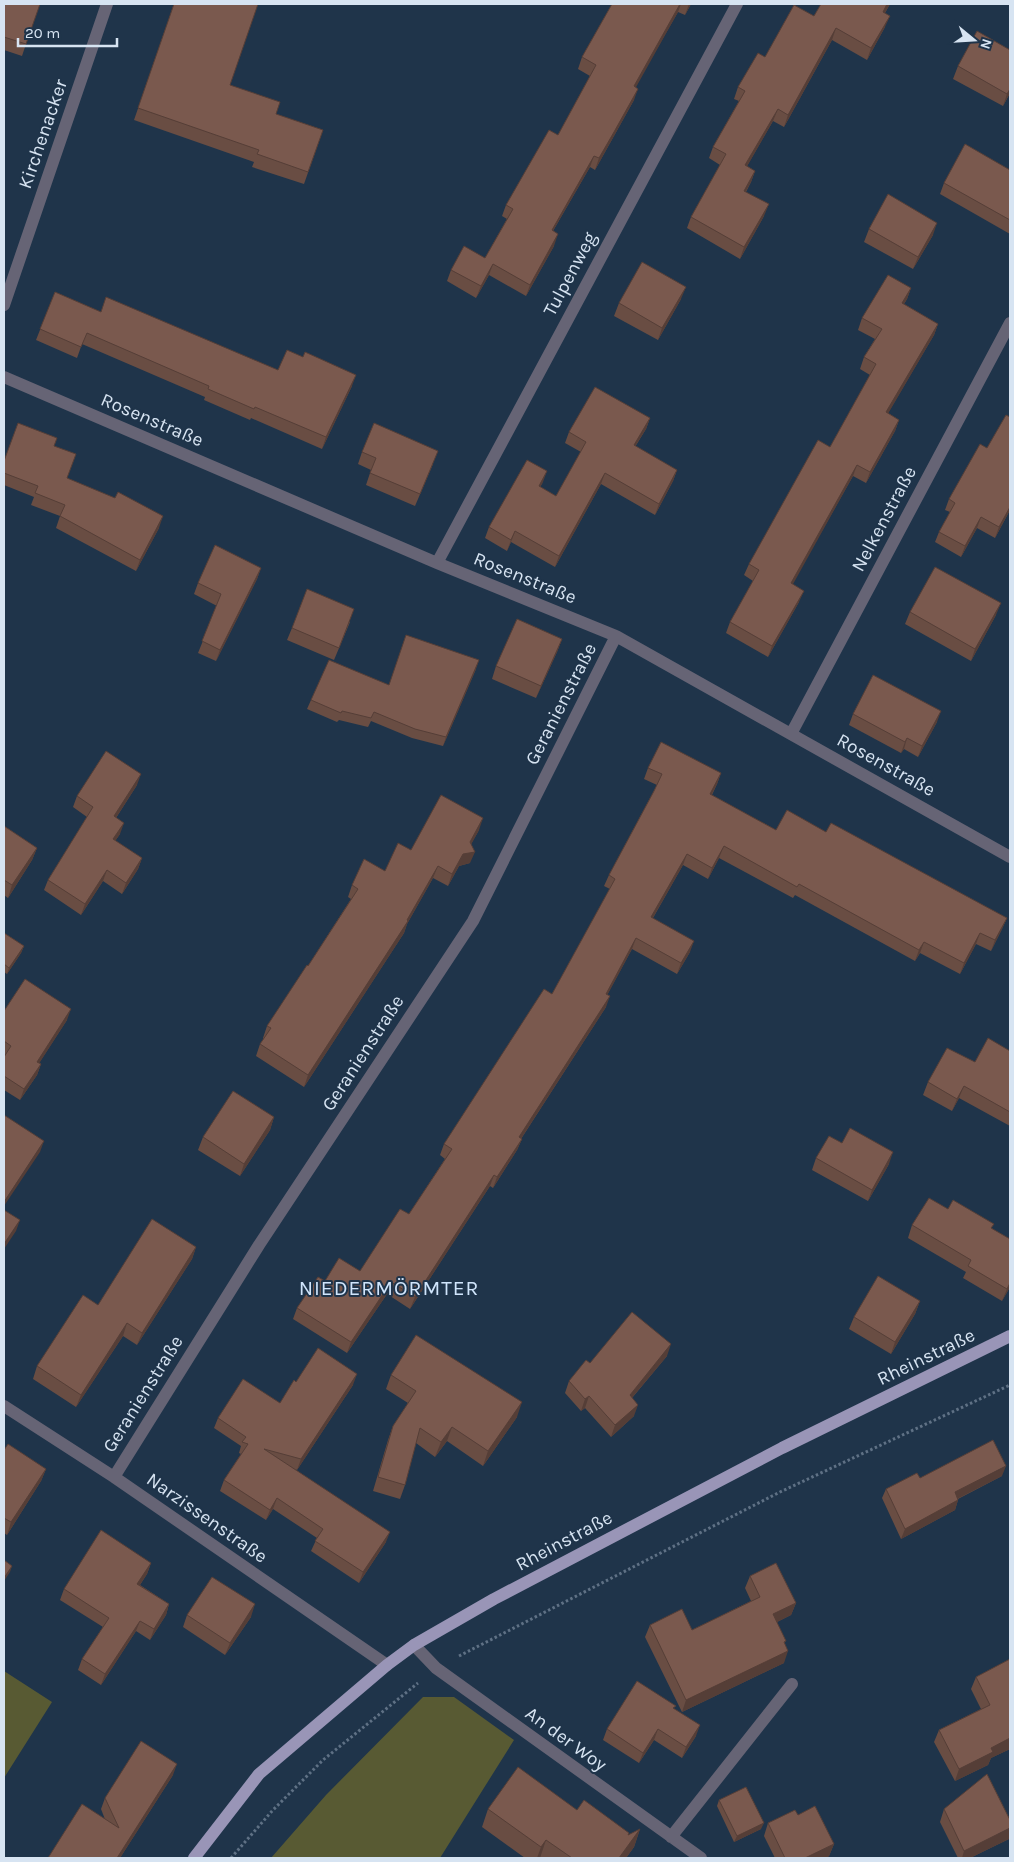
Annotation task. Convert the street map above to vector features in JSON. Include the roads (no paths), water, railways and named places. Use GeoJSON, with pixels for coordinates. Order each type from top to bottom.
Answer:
{"type":"FeatureCollection","features":[{"type":"Feature","properties":{"kind":"main road","name":"Rheinstraße"},"geometry":{"type":"LineString","coordinates":[[194,1858],[259,1774],[387,1665],[414,1645],[494,1598],[773,1453],[1010,1336]]}},
{"type":"Feature","properties":{"kind":"street","name":"Kirchenacker"},"geometry":{"type":"LineString","coordinates":[[4,304],[107,4]]}},
{"type":"Feature","properties":{"kind":"street","name":"Tulpenweg"},"geometry":{"type":"LineString","coordinates":[[437,562],[737,4]]}},
{"type":"Feature","properties":{"kind":"street","name":"Nelkenstraße"},"geometry":{"type":"LineString","coordinates":[[791,734],[1010,323]]}},
{"type":"Feature","properties":{"kind":"street","name":"Rosenstraße"},"geometry":{"type":"LineString","coordinates":[[4,377],[437,562],[616,636],[1010,857]]}},
{"type":"Feature","properties":{"kind":"street","name":"Geranienstraße"},"geometry":{"type":"LineString","coordinates":[[114,1477],[258,1245],[473,921],[616,636]]}},
{"type":"Feature","properties":{"kind":"street","name":"Narzissenstraße"},"geometry":{"type":"LineString","coordinates":[[4,1406],[114,1477],[387,1665]]}},
{"type":"Feature","properties":{"kind":"street","name":"An der Woy"},"geometry":{"type":"LineString","coordinates":[[414,1645],[436,1668],[701,1858]]}},
{"type":"Feature","properties":{"kind":"street"},"geometry":{"type":"LineString","coordinates":[[670,1837],[792,1684]]}},
{"type":"Feature","properties":{"kind":"district","name":"NIEDERMÖRMTER"},"geometry":{"type":"Point","coordinates":[389,1288]}}]}
